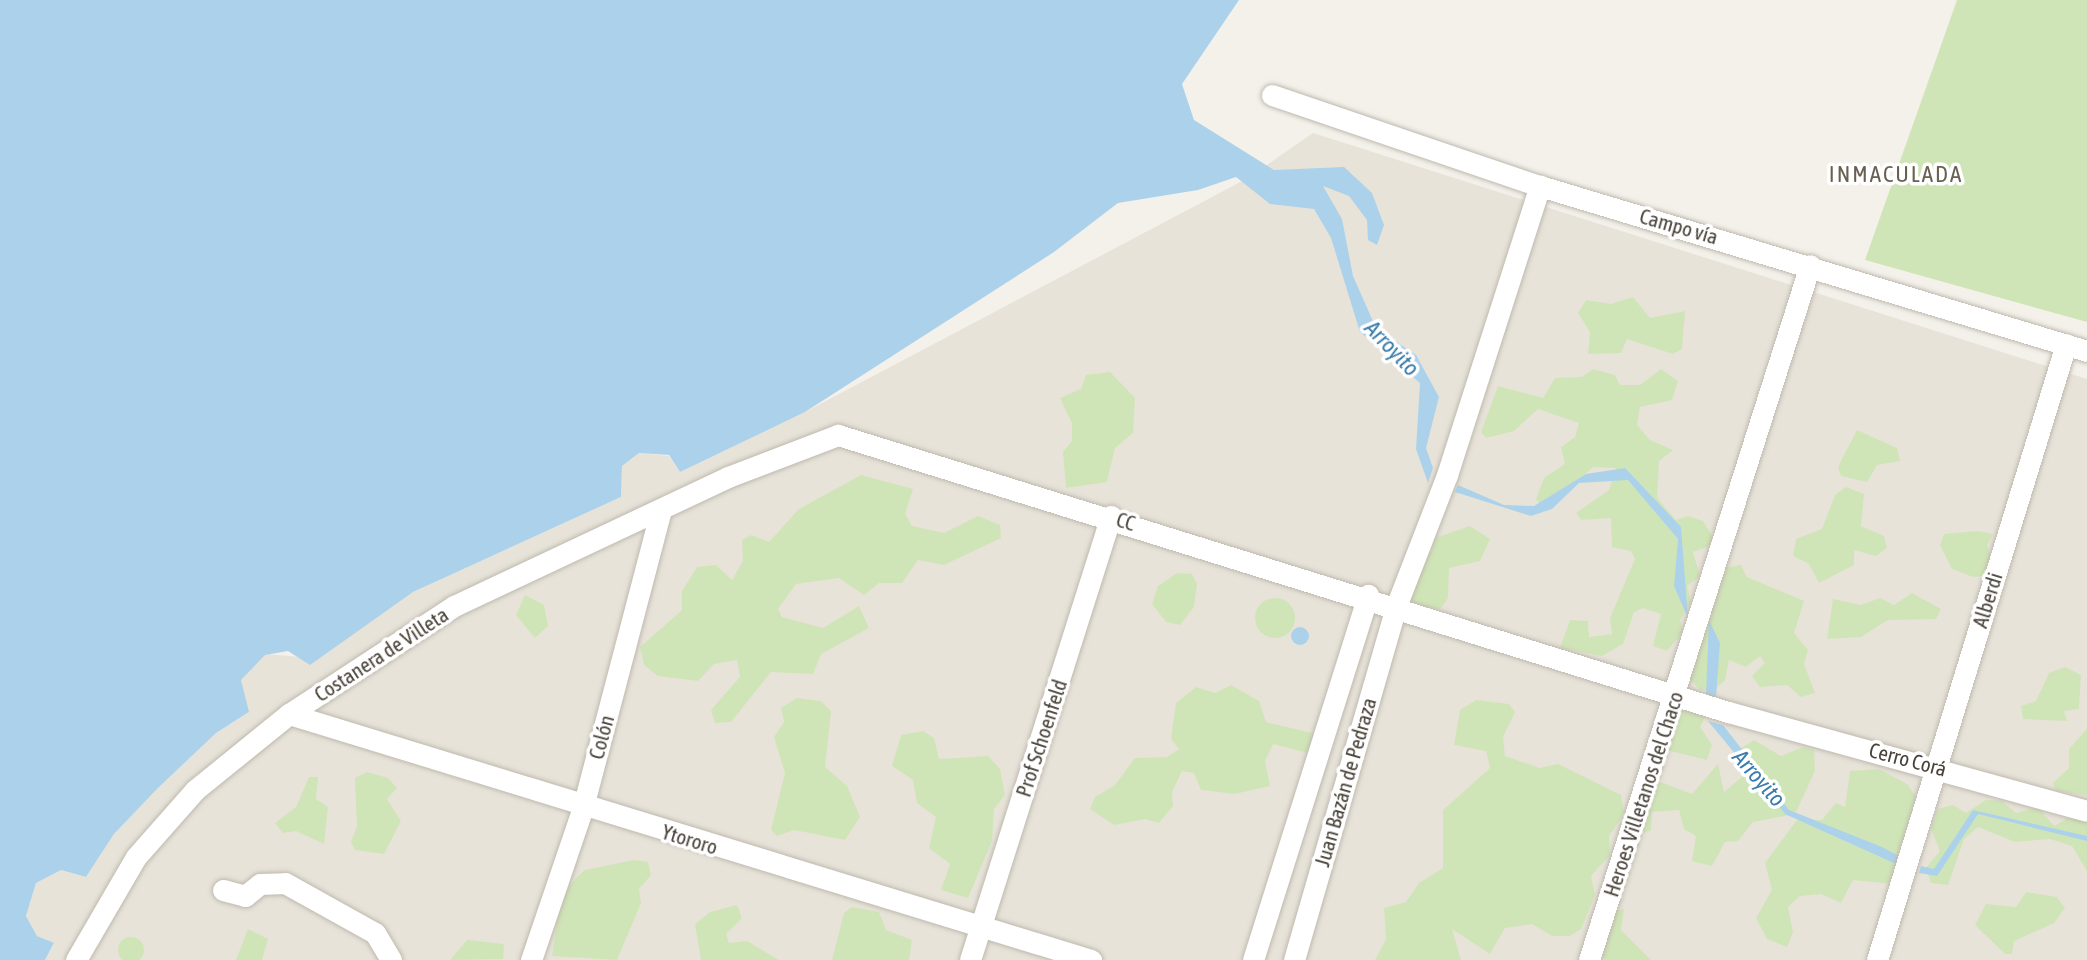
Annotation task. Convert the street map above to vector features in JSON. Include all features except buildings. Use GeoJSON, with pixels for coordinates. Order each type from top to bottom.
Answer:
{"type":"FeatureCollection","features":[{"type":"Feature","properties":{"kind":"street","name":"Campo vía"},"geometry":{"type":"LineString","coordinates":[[1272,95],[1540,186],[1810,265],[2087,351]]}},
{"type":"Feature","properties":{"kind":"street","name":"Juan Bazán de Pedraza"},"geometry":{"type":"LineString","coordinates":[[1294,960],[1397,604],[1447,475],[1540,186]]}},
{"type":"Feature","properties":{"kind":"street","name":"Heroes Villetanos del Chaco"},"geometry":{"type":"LineString","coordinates":[[1589,960],[1697,629],[1810,265]]}},
{"type":"Feature","properties":{"kind":"street","name":"Alberdi"},"geometry":{"type":"LineString","coordinates":[[1877,960],[2066,344]]}},
{"type":"Feature","properties":{"kind":"street","name":"Costanera de Villeta"},"geometry":{"type":"LineString","coordinates":[[76,960],[136,858],[186,799],[289,714],[416,627],[799,447],[838,435],[854,438]]}},
{"type":"Feature","properties":{"kind":"street","name":"CC"},"geometry":{"type":"LineString","coordinates":[[854,438],[1397,604]]}},
{"type":"Feature","properties":{"kind":"street","name":"Colón"},"geometry":{"type":"LineString","coordinates":[[531,960],[583,807],[661,510]]}},
{"type":"Feature","properties":{"kind":"street","name":"Prof Schoenfeld"},"geometry":{"type":"LineString","coordinates":[[970,960],[1111,516]]}},
{"type":"Feature","properties":{"kind":"street"},"geometry":{"type":"LineString","coordinates":[[1253,960],[1368,595]]}},
{"type":"Feature","properties":{"kind":"street"},"geometry":{"type":"LineString","coordinates":[[1397,604],[1676,694]]}},
{"type":"Feature","properties":{"kind":"street","name":"Cerro Corá"},"geometry":{"type":"LineString","coordinates":[[1676,694],[1728,712],[1937,766],[2087,811]]}},
{"type":"Feature","properties":{"kind":"street","name":"Ytororo"},"geometry":{"type":"LineString","coordinates":[[289,714],[583,807],[1091,960]]}},
{"type":"Feature","properties":{"kind":"street"},"geometry":{"type":"LineString","coordinates":[[223,890],[245,896],[260,884],[285,883],[376,933],[391,960]]}},
{"type":"Feature","properties":{"kind":"shaded area"},"geometry":{"type":"Polygon","coordinates":[[[1313,133],[2087,379],[2087,960],[45,960],[54,944],[37,936],[26,916],[36,883],[61,870],[86,877],[114,834],[157,789],[216,733],[248,713],[241,680],[265,654],[301,657],[413,592],[621,497],[622,466],[639,453],[669,456],[680,472],[805,412],[1248,178],[1313,133]]]}},
{"type":"Feature","properties":{"kind":"green space"},"geometry":{"type":"Polygon","coordinates":[[[1957,0],[2087,0],[2087,322],[1865,260],[1957,0]]]}},
{"type":"Feature","properties":{"kind":"green space"},"geometry":{"type":"Polygon","coordinates":[[[1633,297],[1650,318],[1685,311],[1682,349],[1673,354],[1627,339],[1621,353],[1588,354],[1590,332],[1578,313],[1586,300],[1611,304],[1633,297]]]}},
{"type":"Feature","properties":{"kind":"green space"},"geometry":{"type":"Polygon","coordinates":[[[1593,369],[1615,375],[1620,385],[1640,385],[1661,369],[1678,381],[1672,400],[1640,407],[1637,425],[1650,440],[1673,450],[1659,461],[1657,498],[1676,520],[1688,516],[1703,521],[1713,537],[1710,546],[1693,552],[1700,576],[1687,586],[1691,602],[1680,620],[1683,632],[1667,651],[1653,646],[1661,614],[1643,608],[1634,612],[1623,644],[1602,656],[1560,648],[1570,620],[1588,621],[1589,637],[1612,634],[1610,618],[1635,559],[1631,551],[1612,547],[1611,518],[1581,520],[1576,513],[1609,490],[1616,468],[1593,467],[1560,497],[1540,504],[1536,499],[1544,478],[1565,464],[1561,447],[1575,437],[1579,423],[1538,409],[1514,431],[1486,438],[1481,432],[1498,386],[1543,398],[1555,378],[1582,377],[1593,369]]]}},
{"type":"Feature","properties":{"kind":"green space"},"geometry":{"type":"Polygon","coordinates":[[[1110,372],[1135,398],[1133,433],[1115,448],[1107,482],[1066,488],[1063,452],[1072,441],[1072,423],[1060,398],[1081,389],[1086,375],[1110,372]]]}},
{"type":"Feature","properties":{"kind":"green space"},"geometry":{"type":"Polygon","coordinates":[[[1857,430],[1897,448],[1900,461],[1877,465],[1867,482],[1841,476],[1838,467],[1857,430]]]}},
{"type":"Feature","properties":{"kind":"green space"},"geometry":{"type":"Polygon","coordinates":[[[861,475],[913,489],[905,514],[912,526],[944,533],[978,516],[1000,525],[1001,538],[944,565],[918,560],[902,583],[879,583],[864,595],[839,578],[796,584],[778,609],[782,617],[823,628],[859,606],[869,628],[821,654],[813,674],[771,672],[731,722],[715,723],[711,710],[740,677],[737,660],[714,664],[698,681],[658,676],[644,665],[640,647],[682,610],[682,591],[697,567],[716,565],[732,580],[743,561],[742,540],[751,535],[769,542],[799,509],[861,475]]]}},
{"type":"Feature","properties":{"kind":"green space"},"geometry":{"type":"Polygon","coordinates":[[[1846,487],[1864,494],[1861,526],[1884,536],[1887,548],[1876,556],[1854,550],[1854,565],[1819,583],[1809,564],[1793,556],[1796,539],[1822,529],[1835,495],[1846,487]]]}},
{"type":"Feature","properties":{"kind":"green space"},"geometry":{"type":"Polygon","coordinates":[[[1470,526],[1490,539],[1480,561],[1449,568],[1448,598],[1440,609],[1413,605],[1407,588],[1417,562],[1432,551],[1435,538],[1470,526]]]}},
{"type":"Feature","properties":{"kind":"green space"},"geometry":{"type":"Polygon","coordinates":[[[1977,531],[1993,534],[1987,545],[1992,560],[1982,576],[1973,577],[1952,569],[1940,545],[1944,534],[1977,531]]]}},
{"type":"Feature","properties":{"kind":"green space"},"geometry":{"type":"Polygon","coordinates":[[[1741,565],[1747,577],[1804,601],[1794,633],[1808,650],[1804,664],[1815,693],[1801,697],[1787,685],[1760,687],[1752,676],[1765,663],[1760,656],[1746,667],[1729,660],[1725,680],[1715,689],[1700,690],[1687,676],[1723,568],[1741,565]]]}},
{"type":"Feature","properties":{"kind":"green space"},"geometry":{"type":"Polygon","coordinates":[[[1177,573],[1192,574],[1197,584],[1194,607],[1180,625],[1166,622],[1152,604],[1158,586],[1177,573]]]}},
{"type":"Feature","properties":{"kind":"green space"},"geometry":{"type":"Polygon","coordinates":[[[1912,593],[1941,609],[1936,619],[1888,620],[1861,637],[1827,639],[1833,599],[1861,605],[1880,598],[1894,605],[1912,593]]]}},
{"type":"Feature","properties":{"kind":"green space"},"geometry":{"type":"Polygon","coordinates":[[[525,595],[544,605],[548,626],[535,638],[516,615],[525,595]]]}},
{"type":"Feature","properties":{"kind":"green space"},"geometry":{"type":"Polygon","coordinates":[[[1275,598],[1289,604],[1295,618],[1289,632],[1275,638],[1261,632],[1255,618],[1261,604],[1275,598]]]}},
{"type":"Feature","properties":{"kind":"green space"},"geometry":{"type":"Polygon","coordinates":[[[2065,667],[2081,675],[2079,709],[2064,711],[2067,721],[2023,719],[2021,706],[2036,701],[2049,673],[2065,667]]]}},
{"type":"Feature","properties":{"kind":"green space"},"geometry":{"type":"Polygon","coordinates":[[[1231,685],[1259,701],[1266,722],[1316,734],[1308,753],[1273,744],[1265,761],[1270,786],[1235,794],[1201,790],[1194,773],[1182,771],[1172,792],[1173,806],[1159,823],[1145,819],[1114,825],[1090,809],[1095,797],[1115,785],[1135,758],[1167,757],[1179,749],[1171,739],[1176,703],[1196,687],[1215,693],[1231,685]]]}},
{"type":"Feature","properties":{"kind":"green space"},"geometry":{"type":"Polygon","coordinates":[[[797,698],[821,701],[831,711],[825,767],[847,786],[860,817],[845,840],[794,830],[777,836],[771,830],[785,773],[774,737],[784,722],[781,708],[797,698]]]}},
{"type":"Feature","properties":{"kind":"green space"},"geometry":{"type":"Polygon","coordinates":[[[1476,700],[1509,704],[1515,712],[1503,737],[1505,756],[1540,768],[1558,764],[1621,795],[1624,814],[1609,836],[1610,855],[1591,876],[1595,895],[1581,929],[1570,936],[1552,936],[1532,924],[1505,928],[1490,954],[1452,929],[1461,960],[1375,960],[1386,939],[1384,908],[1406,902],[1419,883],[1443,868],[1443,810],[1490,768],[1486,751],[1454,745],[1460,710],[1476,700]]]}},
{"type":"Feature","properties":{"kind":"green space"},"geometry":{"type":"Polygon","coordinates":[[[1675,707],[1706,715],[1700,727],[1712,745],[1707,760],[1666,750],[1675,707]]]}},
{"type":"Feature","properties":{"kind":"green space"},"geometry":{"type":"Polygon","coordinates":[[[2087,729],[2087,795],[2056,791],[2053,783],[2069,768],[2069,749],[2087,729]]]}},
{"type":"Feature","properties":{"kind":"green space"},"geometry":{"type":"Polygon","coordinates":[[[923,731],[934,738],[939,759],[988,756],[1000,769],[1005,795],[994,809],[992,841],[968,898],[941,890],[950,864],[929,848],[936,817],[917,803],[913,780],[892,766],[901,735],[923,731]]]}},
{"type":"Feature","properties":{"kind":"green space"},"geometry":{"type":"Polygon","coordinates":[[[1754,740],[1781,756],[1803,747],[1814,750],[1815,771],[1795,814],[1753,822],[1738,841],[1725,842],[1712,866],[1692,861],[1696,836],[1684,829],[1679,810],[1652,812],[1651,830],[1643,833],[1655,780],[1692,794],[1718,764],[1724,792],[1742,777],[1746,763],[1738,750],[1754,740]]]}},
{"type":"Feature","properties":{"kind":"green space"},"geometry":{"type":"Polygon","coordinates":[[[1879,769],[1907,784],[1917,798],[1893,884],[1853,880],[1841,903],[1821,894],[1800,896],[1788,907],[1793,932],[1787,947],[1767,939],[1756,918],[1772,890],[1765,863],[1797,820],[1822,820],[1836,803],[1845,807],[1850,771],[1879,769]]]}},
{"type":"Feature","properties":{"kind":"green space"},"geometry":{"type":"Polygon","coordinates":[[[367,772],[388,778],[397,788],[387,799],[401,821],[384,854],[355,850],[351,842],[357,826],[355,778],[367,772]]]}},
{"type":"Feature","properties":{"kind":"green space"},"geometry":{"type":"Polygon","coordinates":[[[309,777],[318,777],[316,799],[328,807],[324,844],[296,831],[283,833],[275,823],[296,807],[309,777]]]}},
{"type":"Feature","properties":{"kind":"green space"},"geometry":{"type":"Polygon","coordinates":[[[1986,800],[2002,801],[2016,813],[2038,807],[2054,826],[2068,818],[2087,820],[2087,871],[2072,846],[2050,839],[2015,842],[1978,827],[1964,839],[1948,885],[1931,883],[1926,868],[1940,851],[1931,829],[1938,809],[1953,805],[1966,813],[1986,800]]]}},
{"type":"Feature","properties":{"kind":"green space"},"geometry":{"type":"Polygon","coordinates":[[[634,860],[648,862],[651,875],[639,889],[641,903],[617,960],[552,956],[561,898],[575,879],[585,870],[634,860]]]}},
{"type":"Feature","properties":{"kind":"green space"},"geometry":{"type":"Polygon","coordinates":[[[2026,892],[2057,897],[2065,908],[2054,923],[2014,941],[2012,954],[2005,954],[1975,925],[1986,904],[2016,907],[2026,892]]]}},
{"type":"Feature","properties":{"kind":"green space"},"geometry":{"type":"Polygon","coordinates":[[[737,905],[742,918],[726,934],[729,943],[747,941],[779,960],[701,960],[695,924],[710,912],[737,905]]]}},
{"type":"Feature","properties":{"kind":"green space"},"geometry":{"type":"Polygon","coordinates":[[[852,907],[879,912],[886,930],[912,940],[909,960],[832,960],[844,913],[852,907]]]}},
{"type":"Feature","properties":{"kind":"green space"},"geometry":{"type":"Polygon","coordinates":[[[1624,909],[1621,930],[1651,960],[1605,960],[1600,950],[1615,911],[1624,909]]]}},
{"type":"Feature","properties":{"kind":"green space"},"geometry":{"type":"Polygon","coordinates":[[[248,929],[268,939],[262,960],[236,960],[248,929]]]}},
{"type":"Feature","properties":{"kind":"green space"},"geometry":{"type":"Polygon","coordinates":[[[131,937],[140,941],[144,950],[140,959],[131,963],[122,959],[118,950],[122,941],[131,937]]]}},
{"type":"Feature","properties":{"kind":"green space"},"geometry":{"type":"Polygon","coordinates":[[[467,940],[504,944],[503,959],[450,960],[467,940]]]}},
{"type":"Feature","properties":{"kind":"water","name":"Arroyito"},"geometry":{"type":"Polygon","coordinates":[[[0,0],[1239,0],[1182,84],[1194,120],[1274,170],[1344,167],[1372,193],[1384,225],[1377,245],[1368,240],[1367,220],[1349,196],[1323,186],[1342,219],[1353,276],[1376,328],[1416,355],[1439,397],[1426,448],[1433,468],[1428,483],[1416,449],[1420,383],[1360,332],[1331,238],[1314,209],[1270,204],[1236,177],[1198,190],[1118,203],[1054,252],[805,412],[680,472],[669,455],[639,453],[622,466],[621,497],[413,592],[310,665],[288,651],[265,655],[241,680],[249,712],[216,733],[157,789],[114,834],[86,877],[61,870],[36,883],[26,916],[37,936],[54,943],[45,960],[0,960],[0,0]]]}},
{"type":"Feature","properties":{"kind":"water"},"geometry":{"type":"Polygon","coordinates":[[[1625,468],[1681,527],[1688,618],[1674,586],[1678,539],[1628,480],[1579,483],[1552,509],[1531,516],[1455,492],[1458,485],[1504,505],[1534,506],[1586,474],[1625,468]]]}},
{"type":"Feature","properties":{"kind":"water"},"geometry":{"type":"Polygon","coordinates":[[[1709,620],[1720,643],[1716,698],[1706,694],[1709,620]]]}},
{"type":"Feature","properties":{"kind":"water"},"geometry":{"type":"Polygon","coordinates":[[[1296,627],[1304,627],[1309,636],[1307,643],[1296,645],[1291,640],[1291,632],[1296,627]]]}},
{"type":"Feature","properties":{"kind":"water","name":"Arroyito"},"geometry":{"type":"Polygon","coordinates":[[[1708,721],[1723,725],[1789,810],[1882,847],[1899,856],[1896,864],[1785,814],[1708,721]]]}},
{"type":"Feature","properties":{"kind":"water"},"geometry":{"type":"Polygon","coordinates":[[[1973,810],[2087,836],[2087,841],[1978,814],[1937,876],[1919,873],[1921,866],[1934,869],[1973,810]]]}},
{"type":"Feature","properties":{"kind":"district","name":"INMACULADA"},"geometry":{"type":"Point","coordinates":[1896,174]}}]}
